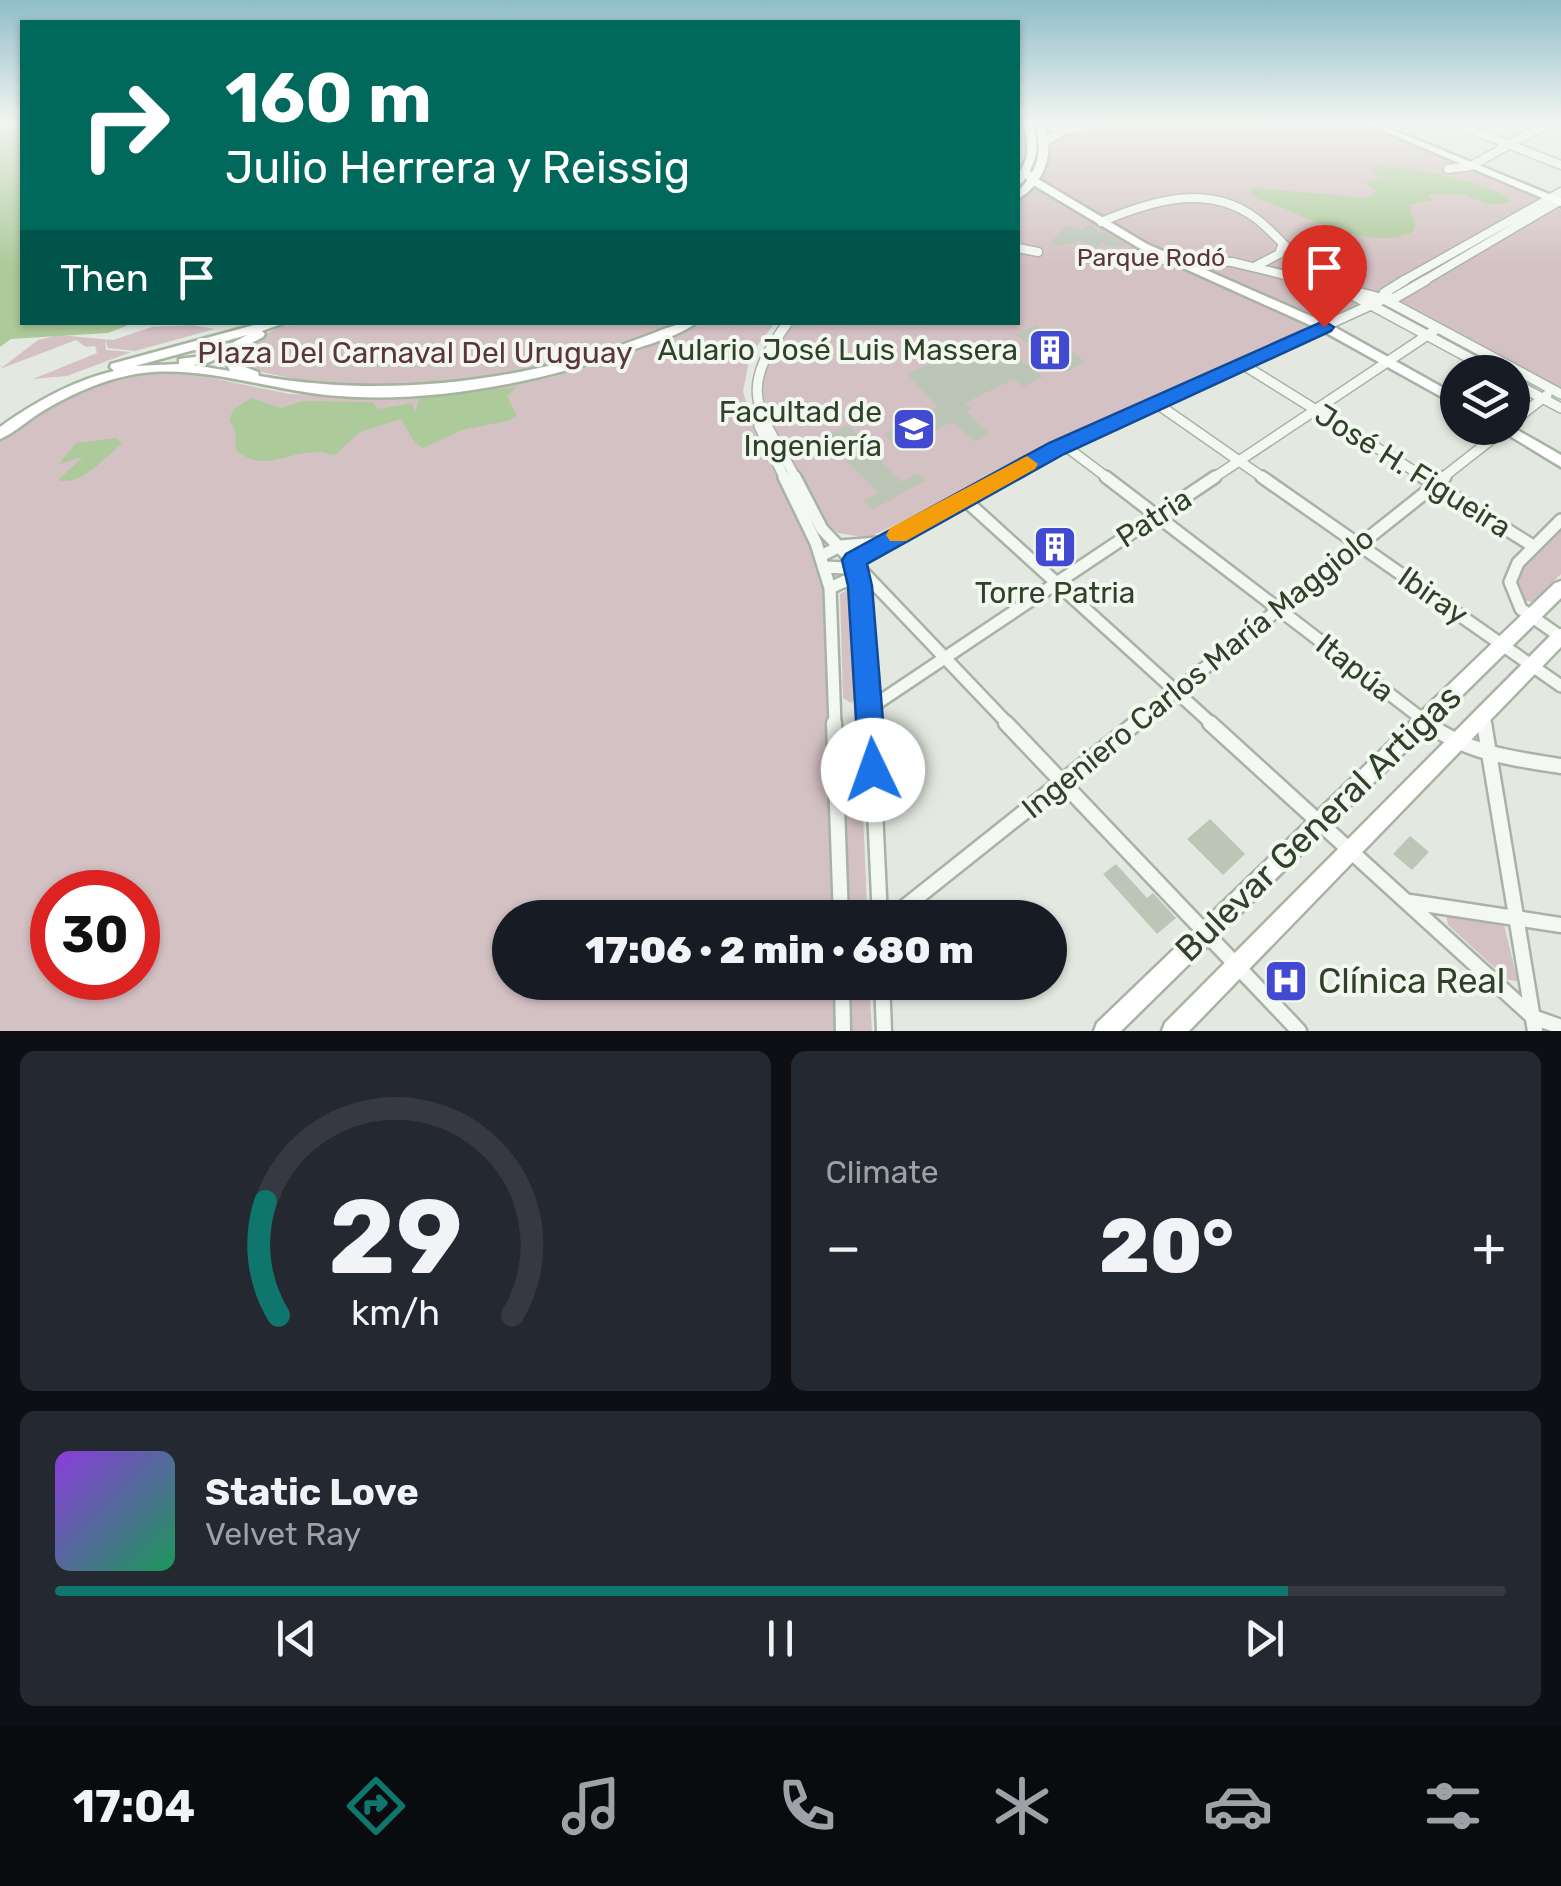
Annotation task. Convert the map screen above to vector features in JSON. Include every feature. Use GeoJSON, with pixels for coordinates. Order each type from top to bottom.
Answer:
{"type":"FeatureCollection","features":[{"type":"Feature","properties":{"kind":"main road"},"geometry":{"type":"LineString","coordinates":[[1020,194],[1038,171]]}},
{"type":"Feature","properties":{"kind":"main road"},"geometry":{"type":"LineString","coordinates":[[1488,171],[1558,199]]}},
{"type":"Feature","properties":{"kind":"main road"},"geometry":{"type":"LineString","coordinates":[[1021,176],[1037,176],[1150,246],[1324,327]]}},
{"type":"Feature","properties":{"kind":"main road"},"geometry":{"type":"LineString","coordinates":[[1179,259],[1293,307],[1440,392]]}},
{"type":"Feature","properties":{"kind":"main road"},"geometry":{"type":"LineString","coordinates":[[0,423],[65,387],[162,352],[270,325]]}},
{"type":"Feature","properties":{"kind":"main road"},"geometry":{"type":"LineString","coordinates":[[275,385],[236,368],[229,356],[243,342],[276,325]]}},
{"type":"Feature","properties":{"kind":"main road"},"geometry":{"type":"LineString","coordinates":[[150,368],[179,368],[275,385],[388,391],[484,381],[612,353],[684,325]]}},
{"type":"Feature","properties":{"kind":"main road"},"geometry":{"type":"LineString","coordinates":[[0,434],[54,399],[108,378],[206,360],[216,352],[204,346],[162,352]]}},
{"type":"Feature","properties":{"kind":"main road"},"geometry":{"type":"LineString","coordinates":[[1530,442],[1556,457]]}},
{"type":"Feature","properties":{"kind":"main road","name":"Bulevar General Artigas"},"geometry":{"type":"LineString","coordinates":[[1106,1031],[1561,588]]}},
{"type":"Feature","properties":{"kind":"main road","name":"Bulevar General Artigas"},"geometry":{"type":"LineString","coordinates":[[1173,1031],[1561,636]]}},
{"type":"Feature","properties":{"kind":"street"},"geometry":{"type":"LineString","coordinates":[[1104,220],[1148,200],[1190,196],[1215,199],[1252,216],[1318,276],[1464,355]]}},
{"type":"Feature","properties":{"kind":"street"},"geometry":{"type":"LineString","coordinates":[[824,562],[840,570],[884,542],[1064,445],[1384,299],[1395,298],[1558,199]]}},
{"type":"Feature","properties":{"kind":"street"},"geometry":{"type":"LineString","coordinates":[[1133,258],[1150,246]]}},
{"type":"Feature","properties":{"kind":"street"},"geometry":{"type":"LineString","coordinates":[[1254,267],[1279,254],[1282,246]]}},
{"type":"Feature","properties":{"kind":"street"},"geometry":{"type":"LineString","coordinates":[[1020,248],[1038,252]]}},
{"type":"Feature","properties":{"kind":"street"},"geometry":{"type":"LineString","coordinates":[[1084,258],[1232,262],[1384,299],[1557,392]]}},
{"type":"Feature","properties":{"kind":"street"},"geometry":{"type":"LineString","coordinates":[[1222,274],[1222,268],[1232,262]]}},
{"type":"Feature","properties":{"kind":"street"},"geometry":{"type":"LineString","coordinates":[[782,325],[755,358],[747,385],[748,401],[824,562],[830,588],[840,900]]}},
{"type":"Feature","properties":{"kind":"street"},"geometry":{"type":"LineString","coordinates":[[783,325],[762,358],[754,399],[808,507],[840,546],[1300,1031]]}},
{"type":"Feature","properties":{"kind":"street","name":"Patria"},"geometry":{"type":"LineString","coordinates":[[870,708],[1438,328]]}},
{"type":"Feature","properties":{"kind":"street","name":"José H. Figueira"},"geometry":{"type":"LineString","coordinates":[[1242,364],[1533,546]]}},
{"type":"Feature","properties":{"kind":"street"},"geometry":{"type":"LineString","coordinates":[[1530,392],[1561,408]]}},
{"type":"Feature","properties":{"kind":"street"},"geometry":{"type":"LineString","coordinates":[[1530,408],[1557,392]]}},
{"type":"Feature","properties":{"kind":"street","name":"Ibiray"},"geometry":{"type":"LineString","coordinates":[[1156,403],[1561,686]]}},
{"type":"Feature","properties":{"kind":"street","name":"Itapúa"},"geometry":{"type":"LineString","coordinates":[[1064,445],[1422,720],[1458,743],[1491,755],[1561,766]]}},
{"type":"Feature","properties":{"kind":"street","name":"Ingeniero Carlos María Maggiolo"},"geometry":{"type":"LineString","coordinates":[[913,900],[1484,445]]}},
{"type":"Feature","properties":{"kind":"street"},"geometry":{"type":"LineString","coordinates":[[963,498],[1410,902],[1534,1024],[1561,1027]]}},
{"type":"Feature","properties":{"kind":"street"},"geometry":{"type":"LineString","coordinates":[[1531,616],[1517,605],[1510,582],[1512,573],[1561,520]]}},
{"type":"Feature","properties":{"kind":"street"},"geometry":{"type":"LineString","coordinates":[[824,562],[840,546],[884,542]]}},
{"type":"Feature","properties":{"kind":"street"},"geometry":{"type":"LineString","coordinates":[[854,560],[860,586],[870,708],[879,900]]}},
{"type":"Feature","properties":{"kind":"street"},"geometry":{"type":"LineString","coordinates":[[830,588],[845,581],[860,586]]}},
{"type":"Feature","properties":{"kind":"street","name":"Bulevar General Artigas"},"geometry":{"type":"LineString","coordinates":[[1531,616],[1561,636]]}},
{"type":"Feature","properties":{"kind":"street"},"geometry":{"type":"LineString","coordinates":[[1483,718],[1534,1024]]}},
{"type":"Feature","properties":{"kind":"street"},"geometry":{"type":"LineString","coordinates":[[1410,902],[1561,925]]}},
{"type":"Feature","properties":{"kind":"street"},"geometry":{"type":"LineString","coordinates":[[842,1000],[843,1031]]}},
{"type":"Feature","properties":{"kind":"street"},"geometry":{"type":"LineString","coordinates":[[883,1000],[884,1031]]}},
{"type":"Feature","properties":{"kind":"green space","name":"Parque Rodó"},"geometry":{"type":"Polygon","coordinates":[[[1044,171],[1480,171],[1561,205],[1561,390],[1530,373],[1530,355],[1496,355],[1380,293],[1359,308],[1060,443],[868,538],[838,533],[818,517],[763,407],[758,376],[791,325],[1020,325],[1020,201],[1042,179],[1044,171]]]}},
{"type":"Feature","properties":{"kind":"green space"},"geometry":{"type":"Polygon","coordinates":[[[192,325],[215,329],[135,351],[108,348],[105,339],[152,327],[192,325]]]}},
{"type":"Feature","properties":{"kind":"green space","name":"Plaza Del Carnaval Del Uruguay"},"geometry":{"type":"Polygon","coordinates":[[[678,325],[539,368],[487,378],[383,387],[285,377],[246,367],[235,360],[235,352],[280,326],[678,325]]]}},
{"type":"Feature","properties":{"kind":"green space"},"geometry":{"type":"Polygon","coordinates":[[[700,325],[773,325],[750,355],[743,392],[756,431],[807,535],[825,591],[833,900],[492,900],[492,1000],[835,1000],[836,1031],[0,1031],[0,439],[75,392],[142,372],[177,371],[290,394],[386,396],[579,366],[700,325]]]}},
{"type":"Feature","properties":{"kind":"green space"},"geometry":{"type":"Polygon","coordinates":[[[59,335],[105,339],[106,350],[131,352],[67,376],[33,379],[97,353],[95,346],[86,347],[76,340],[0,369],[38,340],[59,335]]]}},
{"type":"Feature","properties":{"kind":"green space"},"geometry":{"type":"Polygon","coordinates":[[[1561,526],[1561,574],[1532,602],[1521,600],[1514,583],[1523,564],[1561,526]]]}},
{"type":"Feature","properties":{"kind":"green space"},"geometry":{"type":"Polygon","coordinates":[[[847,590],[854,595],[858,695],[851,703],[843,698],[840,594],[847,590]]]}},
{"type":"Feature","properties":{"kind":"green space"},"geometry":{"type":"Polygon","coordinates":[[[851,736],[860,743],[867,900],[848,900],[844,744],[851,736]]]}},
{"type":"Feature","properties":{"kind":"green space"},"geometry":{"type":"Polygon","coordinates":[[[1446,914],[1504,925],[1518,981],[1508,980],[1448,925],[1446,914]]]}},
{"type":"Feature","properties":{"kind":"green space"},"geometry":{"type":"Polygon","coordinates":[[[851,1000],[870,1000],[872,1031],[852,1031],[851,1000]]]}},
{"type":"Feature","properties":{"kind":"shaded area"},"geometry":{"type":"Polygon","coordinates":[[[0,171],[20,171],[20,325],[126,325],[108,333],[11,339],[0,347],[0,171]]]}},
{"type":"Feature","properties":{"kind":"shaded area"},"geometry":{"type":"Polygon","coordinates":[[[1423,171],[1488,188],[1511,202],[1490,205],[1461,194],[1428,195],[1432,200],[1409,205],[1415,224],[1413,232],[1375,238],[1334,229],[1258,199],[1250,192],[1255,188],[1368,198],[1376,191],[1365,182],[1384,178],[1371,172],[1423,171]]]}},
{"type":"Feature","properties":{"kind":"shaded area"},"geometry":{"type":"Polygon","coordinates":[[[517,387],[507,396],[517,416],[511,420],[462,430],[423,448],[415,443],[401,419],[360,432],[335,455],[320,452],[256,460],[236,450],[235,431],[229,419],[234,409],[251,398],[281,408],[303,401],[372,402],[379,409],[412,403],[415,412],[419,399],[517,387]]]}},
{"type":"Feature","properties":{"kind":"shaded area"},"geometry":{"type":"Polygon","coordinates":[[[116,438],[122,443],[92,469],[75,479],[58,480],[83,457],[59,464],[76,443],[116,438]]]}},
{"type":"Feature","properties":{"kind":"building"},"geometry":{"type":"Polygon","coordinates":[[[1066,225],[1081,231],[1084,226],[1093,226],[1100,234],[1104,232],[1125,245],[1112,247],[1102,243],[1094,248],[1081,241],[1059,246],[1051,242],[1066,225]]]}},
{"type":"Feature","properties":{"kind":"building","name":"Aulario José Luis Massera"},"geometry":{"type":"Polygon","coordinates":[[[1036,325],[1086,362],[1066,372],[1016,335],[1036,325]]]}},
{"type":"Feature","properties":{"kind":"building","name":"Facultad de Ingeniería"},"geometry":{"type":"Polygon","coordinates":[[[972,345],[990,359],[1008,350],[1043,377],[1023,387],[1014,379],[965,403],[972,409],[966,412],[990,434],[975,442],[952,422],[899,448],[884,434],[938,407],[907,374],[972,345]]]}},
{"type":"Feature","properties":{"kind":"building"},"geometry":{"type":"Polygon","coordinates":[[[848,425],[901,482],[918,473],[926,480],[872,510],[863,501],[878,493],[823,437],[848,425]]]}},
{"type":"Feature","properties":{"kind":"building","name":"Torre Patria"},"geometry":{"type":"Polygon","coordinates":[[[1054,532],[1076,550],[1056,563],[1034,544],[1054,532]]]}},
{"type":"Feature","properties":{"kind":"building"},"geometry":{"type":"Polygon","coordinates":[[[1210,819],[1245,854],[1223,875],[1187,839],[1210,819]]]}},
{"type":"Feature","properties":{"kind":"building"},"geometry":{"type":"Polygon","coordinates":[[[1410,836],[1429,852],[1412,870],[1393,854],[1410,836]]]}},
{"type":"Feature","properties":{"kind":"building"},"geometry":{"type":"Polygon","coordinates":[[[1116,864],[1147,898],[1153,893],[1176,918],[1157,934],[1103,874],[1116,864]]]}},
{"type":"Feature","properties":{"kind":"building","name":"Clínica Real"},"geometry":{"type":"Polygon","coordinates":[[[1283,966],[1302,987],[1291,998],[1272,978],[1283,966]]]}},
{"type":"Feature","properties":{"kind":"slow traffic"},"geometry":{"type":"LineString","coordinates":[[898,535],[1027,464]]}},
{"type":"Feature","properties":{"kind":"place","name":"Aulario José Luis Massera"},"geometry":{"type":"Point","coordinates":[1050,350]}},
{"type":"Feature","properties":{"kind":"place","name":"Facultad de Ingeniería"},"geometry":{"type":"Point","coordinates":[914,429]}},
{"type":"Feature","properties":{"kind":"place","name":"Torre Patria"},"geometry":{"type":"Point","coordinates":[1055,547]}},
{"type":"Feature","properties":{"kind":"place","name":"Clínica Real"},"geometry":{"type":"Point","coordinates":[1286,981]}},
{"type":"Feature","properties":{"kind":"route"},"geometry":{"type":"LineString","coordinates":[[873,770],[860,586],[854,560],[1056,448],[1324,327]]}}]}
